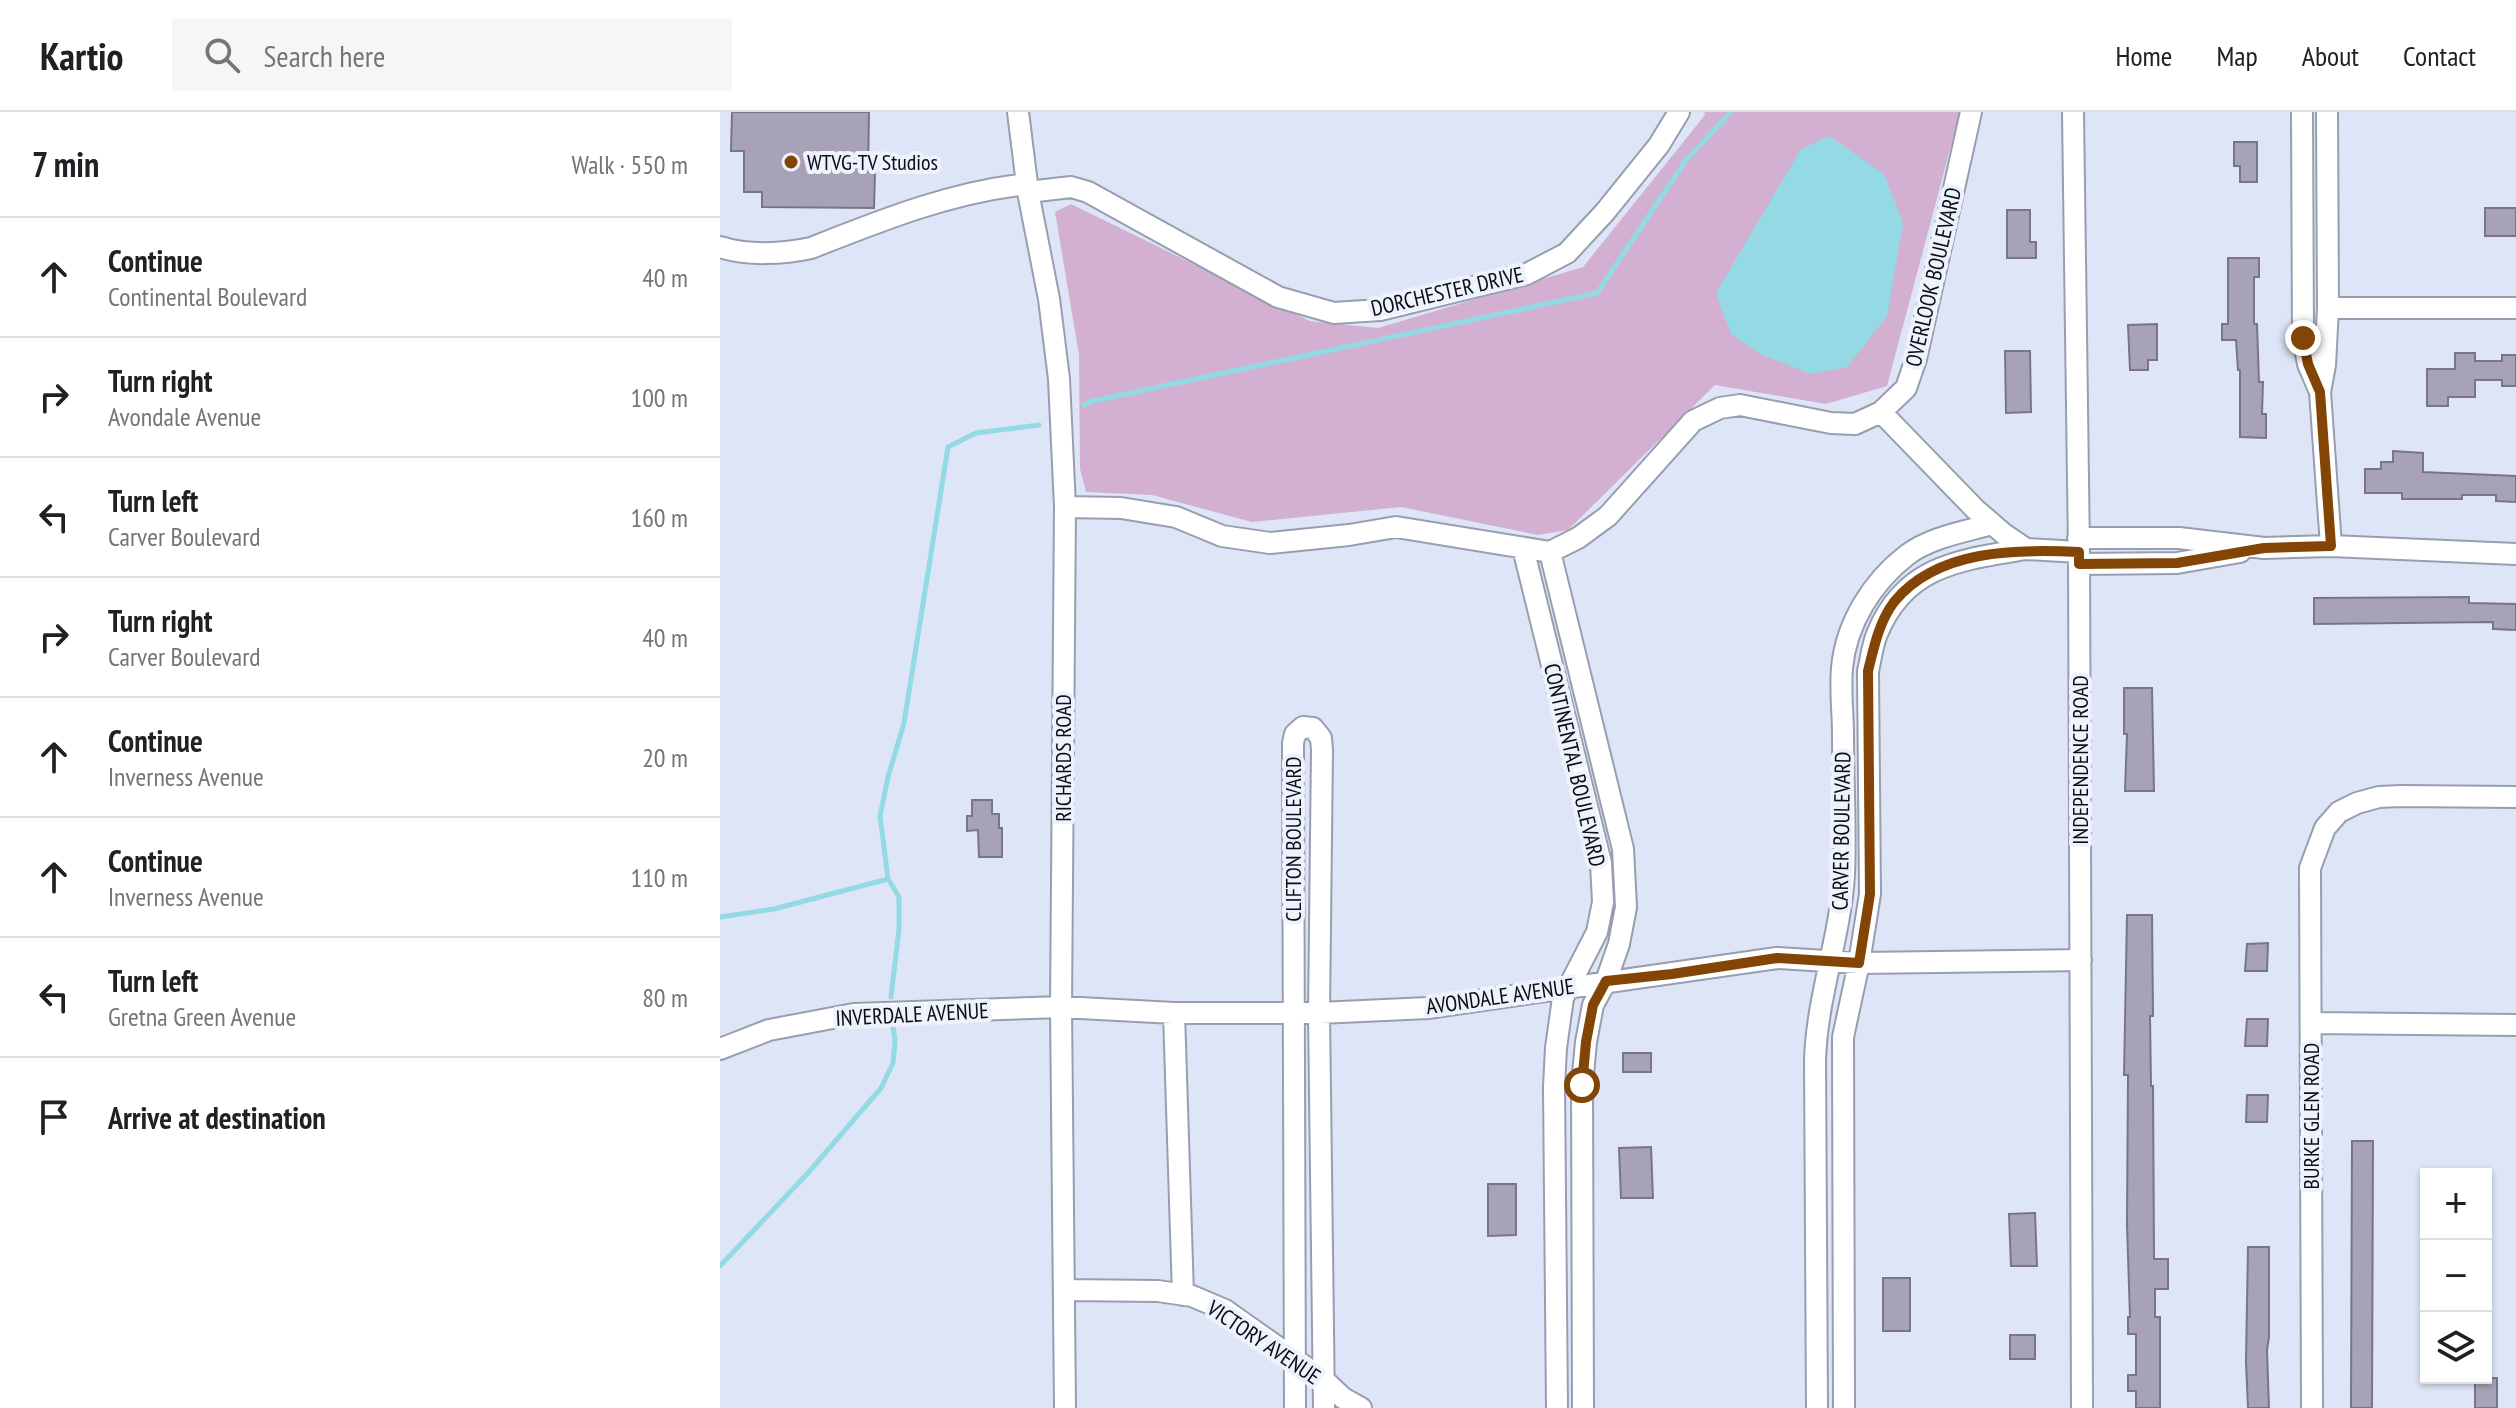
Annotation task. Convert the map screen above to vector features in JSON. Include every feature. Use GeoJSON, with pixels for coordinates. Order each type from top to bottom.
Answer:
{"type":"FeatureCollection","features":[{"type":"Feature","properties":{"kind":"street","name":"RICHARDS ROAD"},"geometry":{"type":"LineString","coordinates":[[1018,112],[1059,379],[1065,507],[1061,1007],[1065,1408]]}},
{"type":"Feature","properties":{"kind":"street","name":"DORCHESTER DRIVE"},"geometry":{"type":"LineString","coordinates":[[720,247],[731,251],[792,252],[811,248],[941,200],[989,188],[1071,187],[1088,192],[1278,297],[1334,313],[1380,310],[1527,274],[1567,253],[1659,145],[1679,112]]}},
{"type":"Feature","properties":{"kind":"street","name":"OVERLOOK BOULEVARD"},"geometry":{"type":"LineString","coordinates":[[1881,412],[1906,388],[1916,359],[1971,112]]}},
{"type":"Feature","properties":{"kind":"street","name":"INDEPENDENCE ROAD"},"geometry":{"type":"LineString","coordinates":[[2073,112],[2079,551],[2082,1408]]}},
{"type":"Feature","properties":{"kind":"street"},"geometry":{"type":"LineString","coordinates":[[2302,112],[2303,328],[2308,364],[2320,392]]}},
{"type":"Feature","properties":{"kind":"street"},"geometry":{"type":"LineString","coordinates":[[2327,112],[2328,309],[2320,392],[2331,546]]}},
{"type":"Feature","properties":{"kind":"street"},"geometry":{"type":"LineString","coordinates":[[2303,292],[2328,309],[2516,308]]}},
{"type":"Feature","properties":{"kind":"street"},"geometry":{"type":"LineString","coordinates":[[2303,328],[2328,309]]}},
{"type":"Feature","properties":{"kind":"street"},"geometry":{"type":"LineString","coordinates":[[1065,507],[1121,508],[1176,517],[1222,536],[1270,543],[1396,527],[1550,552],[1578,538],[1608,516],[1693,421],[1720,408],[1740,405],[1831,423],[1855,424],[1881,412],[1992,524],[2026,549]]}},
{"type":"Feature","properties":{"kind":"street","name":"CARVER BOULEVARD"},"geometry":{"type":"LineString","coordinates":[[1817,1408],[1815,1060],[1816,1031],[1836,936],[1844,873],[1842,667],[1855,622],[1869,594],[1886,574],[1908,554],[1932,541],[1992,524]]}},
{"type":"Feature","properties":{"kind":"street","name":"CARVER BOULEVARD"},"geometry":{"type":"LineString","coordinates":[[1844,1408],[1843,1037],[1870,894],[1868,671],[1876,636],[1894,603],[1922,576],[1963,560],[2026,549],[2079,551],[2177,563],[2264,548],[2331,546],[2516,554]]}},
{"type":"Feature","properties":{"kind":"street","name":"CONTINENTAL BOULEVARD"},"geometry":{"type":"LineString","coordinates":[[1523,548],[1601,863],[1603,902],[1597,932],[1563,998],[1560,1017],[1554,1087],[1557,1408]]}},
{"type":"Feature","properties":{"kind":"street","name":"CONTINENTAL BOULEVARD"},"geometry":{"type":"LineString","coordinates":[[1550,552],[1623,849],[1626,907],[1619,944],[1606,981],[1593,1005],[1582,1085],[1583,1408]]}},
{"type":"Feature","properties":{"kind":"street","name":"CLIFTON BOULEVARD"},"geometry":{"type":"LineString","coordinates":[[1295,1408],[1293,743],[1295,734],[1303,727],[1313,728],[1321,738],[1322,750],[1319,1013],[1324,1408]]}},
{"type":"Feature","properties":{"kind":"street","name":"BURKE GLEN ROAD"},"geometry":{"type":"LineString","coordinates":[[2312,1408],[2310,868],[2325,828],[2339,812],[2357,803],[2379,797],[2516,797]]}},
{"type":"Feature","properties":{"kind":"street","name":"AVONDALE AVENUE"},"geometry":{"type":"LineString","coordinates":[[1061,1007],[1174,1013],[1319,1013],[1428,1008],[1777,958],[1859,963],[2081,960]]}},
{"type":"Feature","properties":{"kind":"street","name":"INVERDALE AVENUE"},"geometry":{"type":"LineString","coordinates":[[720,1049],[769,1030],[854,1014],[1061,1007]]}},
{"type":"Feature","properties":{"kind":"street"},"geometry":{"type":"LineString","coordinates":[[1174,1013],[1183,1295]]}},
{"type":"Feature","properties":{"kind":"street"},"geometry":{"type":"LineString","coordinates":[[2311,1023],[2516,1025]]}},
{"type":"Feature","properties":{"kind":"street","name":"VICTORY AVENUE"},"geometry":{"type":"LineString","coordinates":[[1065,1290],[1158,1291],[1192,1296],[1225,1310],[1324,1380],[1343,1398],[1361,1408]]}},
{"type":"Feature","properties":{"kind":"shaded area"},"geometry":{"type":"Polygon","coordinates":[[[1704,112],[1960,112],[1887,386],[1826,404],[1715,385],[1568,530],[1538,535],[1401,507],[1252,522],[1152,495],[1086,492],[1080,469],[1079,355],[1055,212],[1071,204],[1310,321],[1378,328],[1583,267],[1705,115],[1704,112]]]}},
{"type":"Feature","properties":{"kind":"water"},"geometry":{"type":"Polygon","coordinates":[[[1829,136],[1884,174],[1903,223],[1887,316],[1847,367],[1811,374],[1762,355],[1731,334],[1716,293],[1801,149],[1829,136]]]}},
{"type":"Feature","properties":{"kind":"building","name":"WTVG-TV Studios"},"geometry":{"type":"Polygon","coordinates":[[[732,112],[869,112],[868,172],[875,172],[874,208],[762,207],[762,192],[744,192],[744,151],[731,151],[732,112]]]}},
{"type":"Feature","properties":{"kind":"building"},"geometry":{"type":"Polygon","coordinates":[[[2234,142],[2257,142],[2257,182],[2240,182],[2240,166],[2234,166],[2234,142]]]}},
{"type":"Feature","properties":{"kind":"building"},"geometry":{"type":"Polygon","coordinates":[[[2485,208],[2516,208],[2516,236],[2485,236],[2485,208]]]}},
{"type":"Feature","properties":{"kind":"building"},"geometry":{"type":"Polygon","coordinates":[[[2007,210],[2030,210],[2030,242],[2036,242],[2036,258],[2007,258],[2007,210]]]}},
{"type":"Feature","properties":{"kind":"building"},"geometry":{"type":"Polygon","coordinates":[[[2228,258],[2259,258],[2259,277],[2254,277],[2254,324],[2257,324],[2259,382],[2263,382],[2262,414],[2266,414],[2266,438],[2240,437],[2240,370],[2236,340],[2222,340],[2222,324],[2228,324],[2228,258]]]}},
{"type":"Feature","properties":{"kind":"building"},"geometry":{"type":"Polygon","coordinates":[[[2157,324],[2157,360],[2148,360],[2148,370],[2130,370],[2128,325],[2157,324]]]}},
{"type":"Feature","properties":{"kind":"building"},"geometry":{"type":"Polygon","coordinates":[[[2005,351],[2030,351],[2031,412],[2006,413],[2005,351]]]}},
{"type":"Feature","properties":{"kind":"building"},"geometry":{"type":"Polygon","coordinates":[[[2455,353],[2475,353],[2475,361],[2502,361],[2502,355],[2516,355],[2516,386],[2502,386],[2502,380],[2475,380],[2475,397],[2448,397],[2448,406],[2427,406],[2427,369],[2455,369],[2455,353]]]}},
{"type":"Feature","properties":{"kind":"building"},"geometry":{"type":"Polygon","coordinates":[[[2393,451],[2423,453],[2423,472],[2516,476],[2516,502],[2496,501],[2496,495],[2462,495],[2462,499],[2402,499],[2402,493],[2365,493],[2365,469],[2381,469],[2381,462],[2393,462],[2393,451]]]}},
{"type":"Feature","properties":{"kind":"building"},"geometry":{"type":"Polygon","coordinates":[[[2469,597],[2469,603],[2516,604],[2516,630],[2493,629],[2493,622],[2314,624],[2314,598],[2469,597]]]}},
{"type":"Feature","properties":{"kind":"building"},"geometry":{"type":"Polygon","coordinates":[[[2124,688],[2152,688],[2154,791],[2125,791],[2127,734],[2124,734],[2124,688]]]}},
{"type":"Feature","properties":{"kind":"building"},"geometry":{"type":"Polygon","coordinates":[[[972,800],[992,800],[992,814],[999,814],[999,828],[1002,828],[1002,857],[979,857],[978,830],[967,831],[967,816],[972,816],[972,800]]]}},
{"type":"Feature","properties":{"kind":"building"},"geometry":{"type":"Polygon","coordinates":[[[2127,915],[2152,915],[2153,1016],[2150,1016],[2154,1259],[2168,1259],[2168,1289],[2155,1289],[2155,1317],[2160,1317],[2160,1408],[2136,1408],[2136,1391],[2128,1391],[2128,1375],[2136,1375],[2136,1334],[2128,1334],[2128,1075],[2124,1075],[2127,915]]]}},
{"type":"Feature","properties":{"kind":"building"},"geometry":{"type":"Polygon","coordinates":[[[2268,943],[2267,971],[2245,971],[2247,944],[2268,943]]]}},
{"type":"Feature","properties":{"kind":"building"},"geometry":{"type":"Polygon","coordinates":[[[2247,1019],[2268,1019],[2267,1046],[2245,1046],[2247,1019]]]}},
{"type":"Feature","properties":{"kind":"building"},"geometry":{"type":"Polygon","coordinates":[[[1623,1053],[1651,1053],[1651,1072],[1623,1072],[1623,1053]]]}},
{"type":"Feature","properties":{"kind":"building"},"geometry":{"type":"Polygon","coordinates":[[[2247,1095],[2268,1095],[2267,1122],[2246,1122],[2247,1095]]]}},
{"type":"Feature","properties":{"kind":"building"},"geometry":{"type":"Polygon","coordinates":[[[2352,1141],[2373,1141],[2372,1408],[2351,1408],[2352,1141]]]}},
{"type":"Feature","properties":{"kind":"building"},"geometry":{"type":"Polygon","coordinates":[[[1651,1147],[1653,1198],[1621,1198],[1619,1148],[1651,1147]]]}},
{"type":"Feature","properties":{"kind":"building"},"geometry":{"type":"Polygon","coordinates":[[[1488,1184],[1516,1184],[1516,1235],[1488,1236],[1488,1184]]]}},
{"type":"Feature","properties":{"kind":"building"},"geometry":{"type":"Polygon","coordinates":[[[2035,1213],[2037,1266],[2011,1266],[2009,1214],[2035,1213]]]}},
{"type":"Feature","properties":{"kind":"building"},"geometry":{"type":"Polygon","coordinates":[[[2248,1247],[2269,1247],[2269,1408],[2248,1408],[2248,1247]]]}},
{"type":"Feature","properties":{"kind":"building"},"geometry":{"type":"Polygon","coordinates":[[[1883,1278],[1910,1278],[1910,1331],[1883,1331],[1883,1278]]]}},
{"type":"Feature","properties":{"kind":"building"},"geometry":{"type":"Polygon","coordinates":[[[2010,1335],[2035,1335],[2035,1359],[2010,1359],[2010,1335]]]}},
{"type":"Feature","properties":{"kind":"building"},"geometry":{"type":"Polygon","coordinates":[[[2492,1378],[2497,1378],[2497,1408],[2475,1408],[2475,1384],[2492,1384],[2492,1378]]]}},
{"type":"Feature","properties":{"kind":"waterway"},"geometry":{"type":"LineString","coordinates":[[1084,405],[1597,293],[1686,160],[1731,112]]}},
{"type":"Feature","properties":{"kind":"waterway"},"geometry":{"type":"LineString","coordinates":[[720,917],[774,909],[888,879],[880,816],[904,723],[948,447],[976,433],[1039,425]]}},
{"type":"Feature","properties":{"kind":"waterway"},"geometry":{"type":"LineString","coordinates":[[888,879],[899,897],[899,929],[891,997]]}},
{"type":"Feature","properties":{"kind":"waterway"},"geometry":{"type":"LineString","coordinates":[[720,1266],[808,1173],[881,1088],[893,1063],[893,1025]]}},
{"type":"Feature","properties":{"kind":"place","name":"WTVG-TV Studios"},"geometry":{"type":"Point","coordinates":[791,162]}},
{"type":"Feature","properties":{"kind":"route"},"geometry":{"type":"LineString","coordinates":[[1582,1085],[1593,1005],[1606,981],[1777,958],[1859,963],[1870,894],[1868,671],[1876,636],[1894,603],[1922,576],[1963,560],[2026,549],[2079,552],[2079,564],[2177,563],[2264,548],[2331,546],[2320,392],[2308,364],[2303,338]]}}]}
